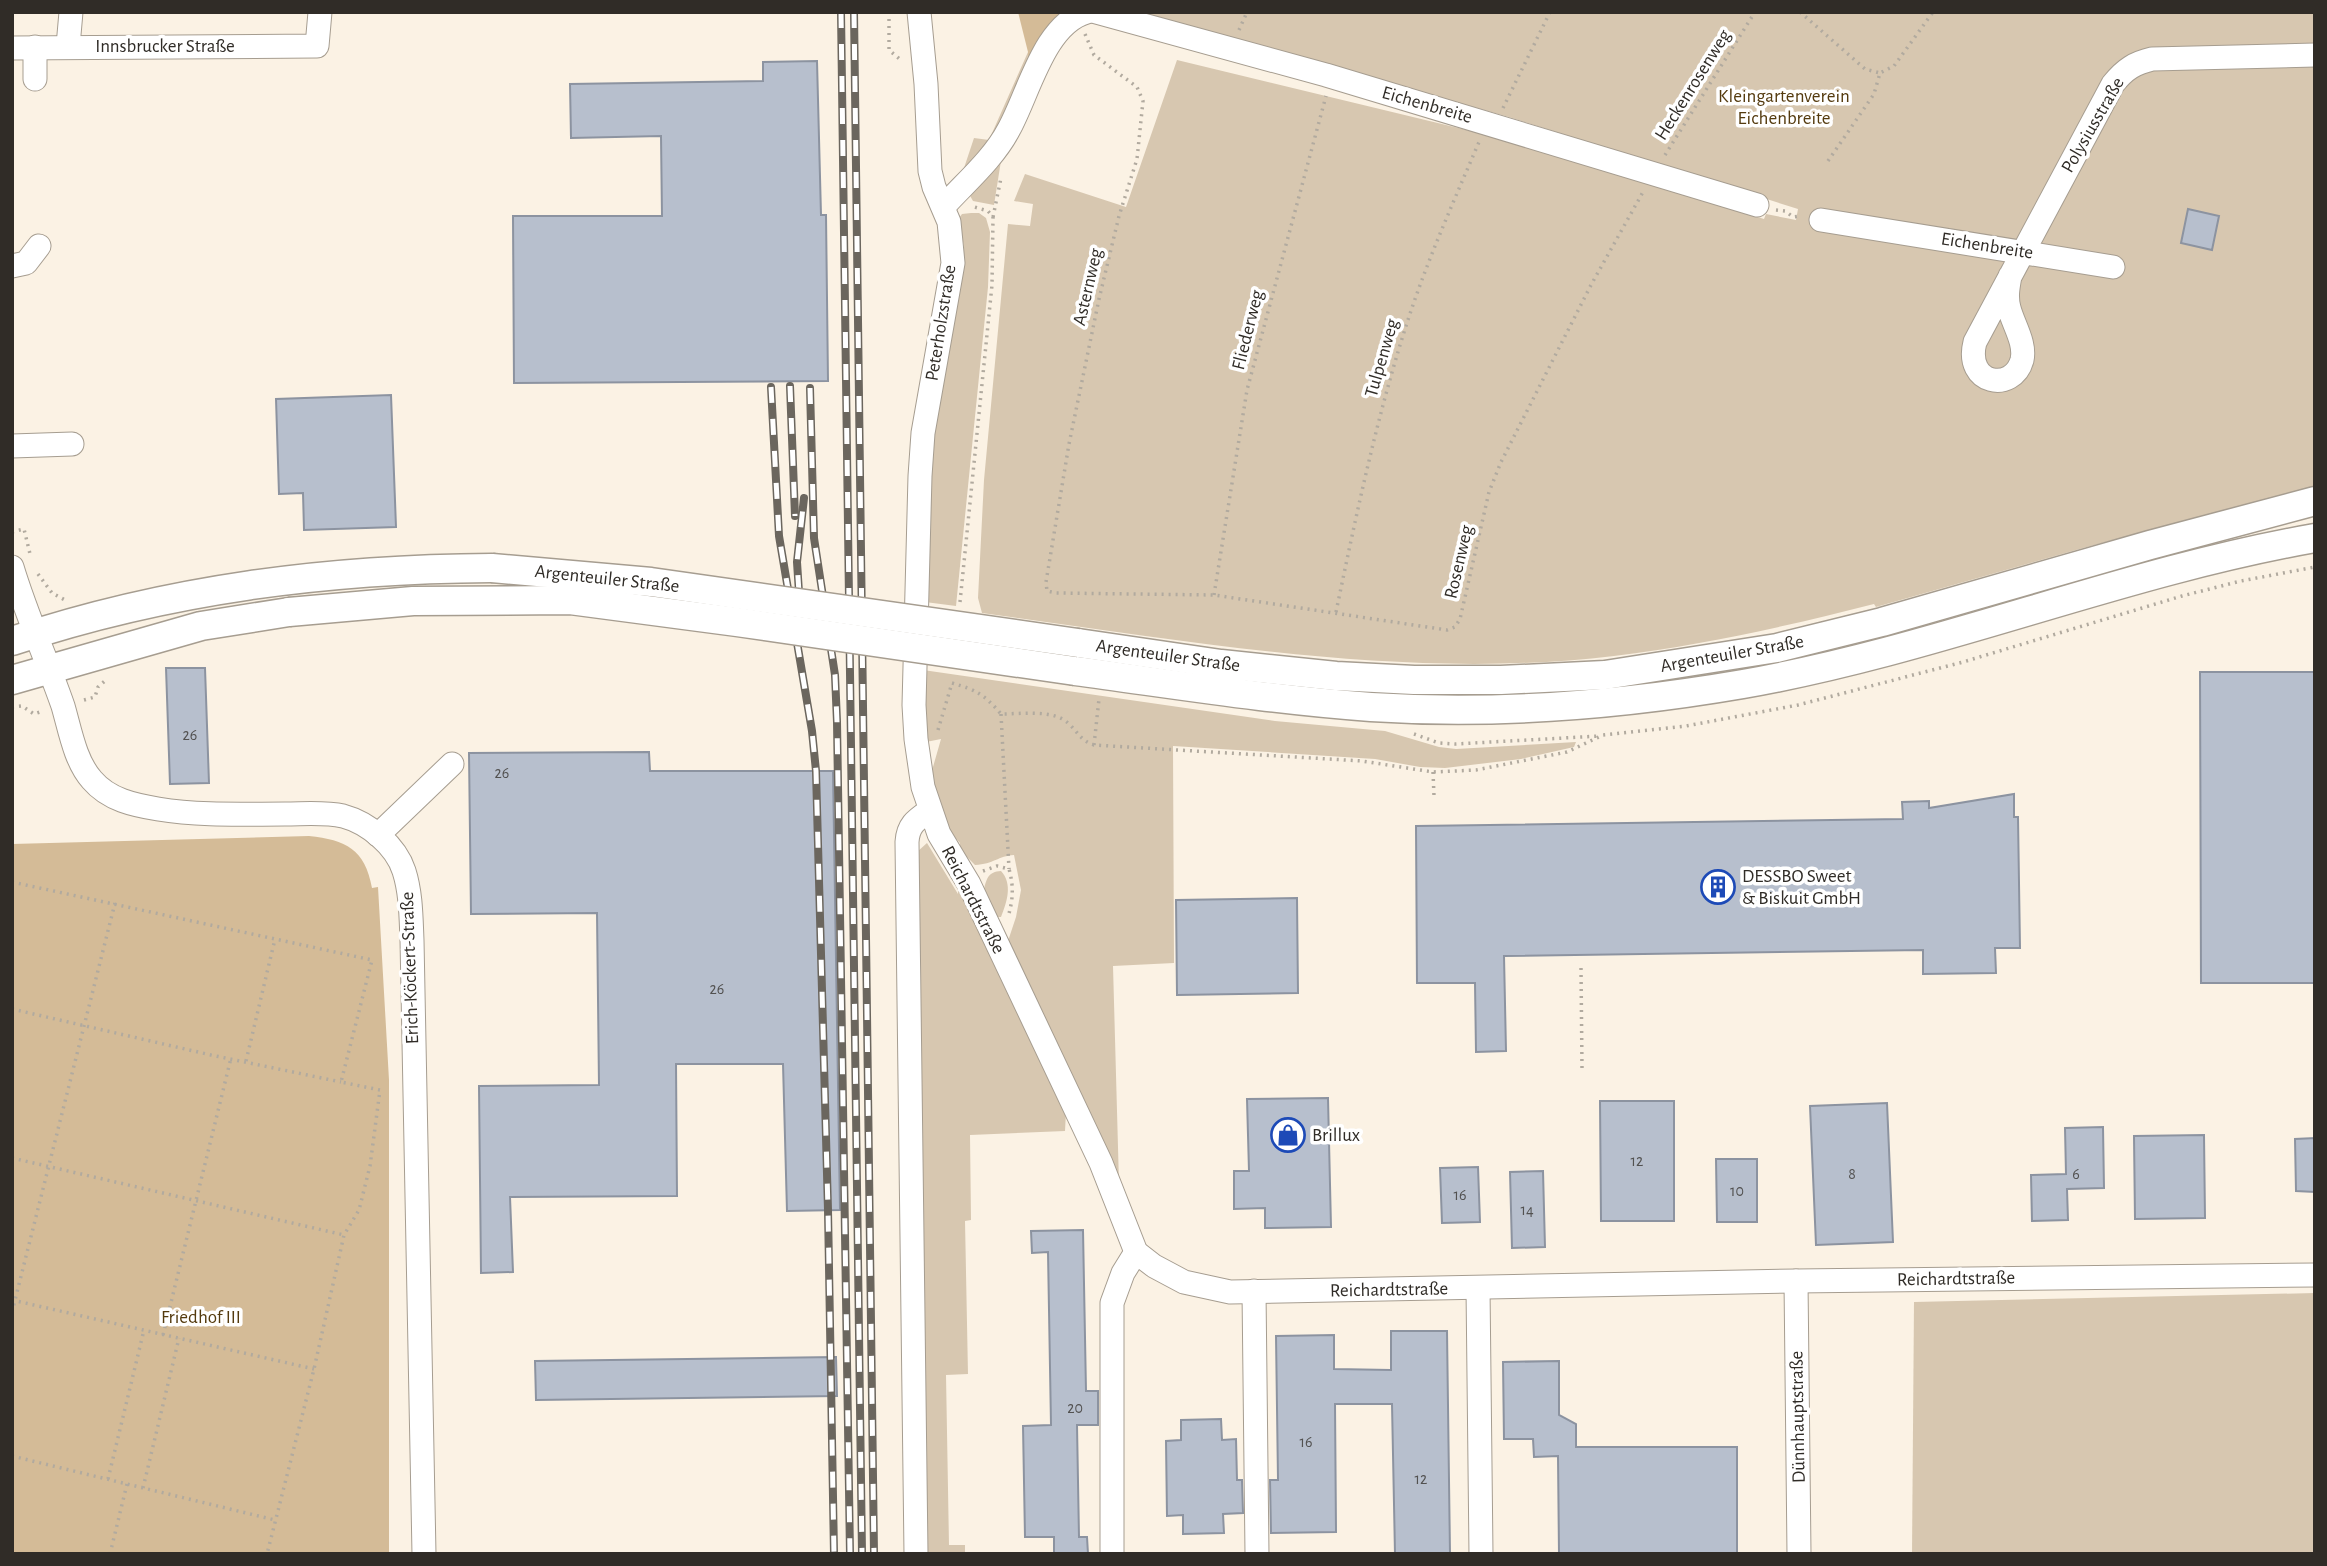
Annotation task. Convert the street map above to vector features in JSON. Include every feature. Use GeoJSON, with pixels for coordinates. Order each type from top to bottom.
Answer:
{"type":"FeatureCollection","features":[{"type":"Feature","properties":{"kind":"main road","name":"Argenteuiler Straße"},"geometry":{"type":"LineString","coordinates":[[24,637],[210,591],[284,579],[423,568],[492,568],[665,584],[1221,664],[1336,676],[1414,680],[1501,680],[1605,675],[1777,648],[1882,622],[2315,501]]}},
{"type":"Feature","properties":{"kind":"main road","name":"Argenteuiler Straße"},"geometry":{"type":"LineString","coordinates":[[12,680],[201,626],[289,612],[413,601],[569,600],[1074,671],[1370,707],[1449,710],[1541,707],[1638,699],[1744,684],[1826,667],[2165,571],[2234,553],[2315,538]]}},
{"type":"Feature","properties":{"kind":"street"},"geometry":{"type":"LineString","coordinates":[[68,46],[71,12]]}},
{"type":"Feature","properties":{"kind":"street","name":"Innsbrucker Straße"},"geometry":{"type":"LineString","coordinates":[[24,47],[317,46],[320,12]]}},
{"type":"Feature","properties":{"kind":"street","name":"Peterholzstraße"},"geometry":{"type":"LineString","coordinates":[[915,637],[923,433],[953,263],[952,238],[944,206],[934,187],[930,171],[919,12]]}},
{"type":"Feature","properties":{"kind":"street"},"geometry":{"type":"LineString","coordinates":[[944,206],[990,155],[1009,129],[1057,32],[1087,13]]}},
{"type":"Feature","properties":{"kind":"street","name":"Eichenbreite"},"geometry":{"type":"LineString","coordinates":[[1087,13],[1326,75],[1757,205]]}},
{"type":"Feature","properties":{"kind":"street"},"geometry":{"type":"LineString","coordinates":[[24,47],[35,79]]}},
{"type":"Feature","properties":{"kind":"street","name":"Polysiusstraße"},"geometry":{"type":"LineString","coordinates":[[2010,276],[2113,83],[2123,71],[2135,63],[2152,59],[2315,55]]}},
{"type":"Feature","properties":{"kind":"street","name":"Eichenbreite"},"geometry":{"type":"LineString","coordinates":[[1821,220],[2113,267]]}},
{"type":"Feature","properties":{"kind":"street"},"geometry":{"type":"LineString","coordinates":[[12,266],[26,263],[39,246]]}},
{"type":"Feature","properties":{"kind":"street"},"geometry":{"type":"LineString","coordinates":[[12,446],[72,444]]}},
{"type":"Feature","properties":{"kind":"street","name":"Erich-Köckert-Straße"},"geometry":{"type":"LineString","coordinates":[[25,563],[24,637],[48,669],[75,748],[90,779],[113,797],[177,813],[343,816],[361,823],[378,835],[393,850],[404,869],[409,891],[412,940],[424,1554]]}},
{"type":"Feature","properties":{"kind":"street","name":"Reichardtstraße"},"geometry":{"type":"LineString","coordinates":[[915,637],[914,705],[919,768],[929,811],[944,843],[969,884],[1101,1163],[1136,1252],[1154,1266],[1184,1282],[1230,1292],[1254,1292],[1797,1281],[2315,1275]]}},
{"type":"Feature","properties":{"kind":"street"},"geometry":{"type":"LineString","coordinates":[[378,835],[452,764]]}},
{"type":"Feature","properties":{"kind":"street"},"geometry":{"type":"LineString","coordinates":[[916,1554],[907,842],[912,823],[929,811]]}},
{"type":"Feature","properties":{"kind":"street"},"geometry":{"type":"LineString","coordinates":[[1112,1554],[1112,1303],[1123,1273],[1136,1252]]}},
{"type":"Feature","properties":{"kind":"street","name":"Dünnhauptstraße"},"geometry":{"type":"LineString","coordinates":[[1797,1281],[1799,1554]]}},
{"type":"Feature","properties":{"kind":"street"},"geometry":{"type":"LineString","coordinates":[[1478,1288],[1481,1554]]}},
{"type":"Feature","properties":{"kind":"street"},"geometry":{"type":"LineString","coordinates":[[1254,1292],[1257,1554]]}},
{"type":"Feature","properties":{"kind":"path","name":"Tulpenweg"},"geometry":{"type":"LineString","coordinates":[[1335,612],[1372,449],[1402,336],[1433,250],[1483,131],[1501,114],[1550,12]]}},
{"type":"Feature","properties":{"kind":"path","name":"Heckenrosenweg"},"geometry":{"type":"LineString","coordinates":[[1653,174],[1755,12]]}},
{"type":"Feature","properties":{"kind":"path"},"geometry":{"type":"LineString","coordinates":[[1800,12],[1865,69],[1880,73],[1894,66],[1933,12]]}},
{"type":"Feature","properties":{"kind":"path","name":"Asternweg"},"geometry":{"type":"LineString","coordinates":[[1047,591],[1046,582],[1069,444],[1099,299],[1119,216],[1137,159],[1143,100],[1137,87],[1094,55],[1087,13]]}},
{"type":"Feature","properties":{"kind":"path"},"geometry":{"type":"LineString","coordinates":[[1828,161],[1874,93],[1880,73]]}},
{"type":"Feature","properties":{"kind":"path","name":"Fliederweg"},"geometry":{"type":"LineString","coordinates":[[1214,595],[1247,390],[1325,98],[1326,75]]}},
{"type":"Feature","properties":{"kind":"path","name":"Rosenweg"},"geometry":{"type":"LineString","coordinates":[[1047,591],[1214,595],[1447,629],[1455,627],[1460,619],[1489,492],[1501,462],[1591,285],[1653,174]]}},
{"type":"Feature","properties":{"kind":"path"},"geometry":{"type":"LineString","coordinates":[[1757,205],[1785,211],[1793,217],[1821,220]]}},
{"type":"Feature","properties":{"kind":"path"},"geometry":{"type":"LineString","coordinates":[[944,206],[977,206],[988,211],[993,217],[992,285],[959,614]]}},
{"type":"Feature","properties":{"kind":"path"},"geometry":{"type":"LineString","coordinates":[[12,532],[23,529],[25,563],[41,580],[63,600],[91,600],[97,617]]}},
{"type":"Feature","properties":{"kind":"path"},"geometry":{"type":"LineString","coordinates":[[12,707],[22,706],[34,714],[95,697],[98,687],[115,673],[107,652]]}},
{"type":"Feature","properties":{"kind":"path"},"geometry":{"type":"LineString","coordinates":[[919,768],[927,760],[935,741],[952,683]]}},
{"type":"Feature","properties":{"kind":"path"},"geometry":{"type":"LineString","coordinates":[[1094,745],[1100,692]]}},
{"type":"Feature","properties":{"kind":"path"},"geometry":{"type":"LineString","coordinates":[[993,935],[1002,929],[1013,902],[1001,714]]}},
{"type":"Feature","properties":{"kind":"path"},"geometry":{"type":"LineString","coordinates":[[1433,772],[1434,796]]}},
{"type":"Feature","properties":{"kind":"path"},"geometry":{"type":"LineString","coordinates":[[969,884],[989,869],[998,866],[1009,869]]}},
{"type":"Feature","properties":{"kind":"path"},"geometry":{"type":"LineString","coordinates":[[12,882],[115,902],[372,960],[341,1082]]}},
{"type":"Feature","properties":{"kind":"path"},"geometry":{"type":"LineString","coordinates":[[12,1312],[115,902]]}},
{"type":"Feature","properties":{"kind":"path"},"geometry":{"type":"LineString","coordinates":[[246,1061],[275,939]]}},
{"type":"Feature","properties":{"kind":"path"},"geometry":{"type":"LineString","coordinates":[[1581,968],[1582,1068]]}},
{"type":"Feature","properties":{"kind":"path"},"geometry":{"type":"LineString","coordinates":[[12,1009],[211,1055],[380,1090],[370,1166],[359,1210],[344,1235],[314,1369],[267,1554]]}},
{"type":"Feature","properties":{"kind":"path"},"geometry":{"type":"LineString","coordinates":[[163,1335],[231,1058]]}},
{"type":"Feature","properties":{"kind":"path"},"geometry":{"type":"LineString","coordinates":[[12,1158],[344,1235]]}},
{"type":"Feature","properties":{"kind":"path"},"geometry":{"type":"LineString","coordinates":[[14,1301],[314,1369]]}},
{"type":"Feature","properties":{"kind":"path"},"geometry":{"type":"LineString","coordinates":[[108,1479],[144,1330]]}},
{"type":"Feature","properties":{"kind":"path"},"geometry":{"type":"LineString","coordinates":[[143,1488],[179,1338]]}},
{"type":"Feature","properties":{"kind":"path"},"geometry":{"type":"LineString","coordinates":[[12,1456],[275,1520]]}},
{"type":"Feature","properties":{"kind":"path"},"geometry":{"type":"LineString","coordinates":[[110,1554],[127,1484]]}},
{"type":"Feature","properties":{"kind":"green space"},"geometry":{"type":"Polygon","coordinates":[[[1018,12],[1062,12],[1028,73],[1028,52],[1018,12]]]}},
{"type":"Feature","properties":{"kind":"green space","name":"Kleingartenverein Eichenbreite"},"geometry":{"type":"Polygon","coordinates":[[[1134,12],[2315,12],[2315,486],[1876,607],[1874,604],[1745,634],[1614,656],[1456,664],[1377,661],[1218,646],[982,613],[978,598],[984,480],[1008,224],[1030,226],[1033,204],[1014,201],[1025,174],[1126,207],[1177,60],[1504,139],[1764,219],[1766,214],[1796,220],[1798,209],[1509,117],[1134,12]]]}},
{"type":"Feature","properties":{"kind":"green space"},"geometry":{"type":"Polygon","coordinates":[[[1028,52],[1027,71],[1015,104],[996,135],[961,177],[974,138],[989,140],[1028,52]]]}},
{"type":"Feature","properties":{"kind":"green space"},"geometry":{"type":"Polygon","coordinates":[[[1003,148],[994,205],[973,201],[968,192],[1003,148]]]}},
{"type":"Feature","properties":{"kind":"green space"},"geometry":{"type":"Polygon","coordinates":[[[979,213],[986,218],[990,232],[988,287],[956,606],[925,602],[929,470],[937,404],[963,268],[964,247],[959,218],[962,214],[979,213]]]}},
{"type":"Feature","properties":{"kind":"green space"},"geometry":{"type":"Polygon","coordinates":[[[923,670],[1275,721],[1385,731],[1439,747],[1456,749],[1576,742],[1574,747],[1521,759],[1445,768],[1420,767],[1375,759],[1173,746],[1174,963],[1113,966],[1119,1183],[1008,941],[1021,890],[1014,855],[975,865],[967,857],[967,907],[985,939],[1066,1112],[1065,1131],[970,1135],[971,1220],[965,1221],[968,1374],[946,1375],[949,1545],[965,1545],[965,1554],[922,1554],[917,852],[927,843],[958,894],[960,843],[951,833],[931,774],[941,739],[926,742],[923,670]]]}},
{"type":"Feature","properties":{"kind":"green space","name":"Friedhof III"},"geometry":{"type":"Polygon","coordinates":[[[309,836],[333,840],[352,849],[364,864],[372,888],[378,887],[389,1080],[389,1554],[12,1554],[12,844],[309,836]]]}},
{"type":"Feature","properties":{"kind":"green space"},"geometry":{"type":"Polygon","coordinates":[[[1001,871],[1007,882],[1008,893],[1001,917],[997,917],[984,889],[989,876],[1001,871]]]}},
{"type":"Feature","properties":{"kind":"green space"},"geometry":{"type":"Polygon","coordinates":[[[2315,1293],[2315,1554],[1912,1554],[1914,1302],[2315,1293]]]}},
{"type":"Feature","properties":{"kind":"building"},"geometry":{"type":"Polygon","coordinates":[[[817,61],[821,215],[826,215],[828,381],[514,383],[513,216],[662,216],[661,136],[571,138],[570,84],[763,81],[763,62],[817,61]]]}},
{"type":"Feature","properties":{"kind":"building"},"geometry":{"type":"Polygon","coordinates":[[[2188,209],[2219,216],[2212,250],[2181,243],[2188,209]]]}},
{"type":"Feature","properties":{"kind":"building"},"geometry":{"type":"Polygon","coordinates":[[[391,395],[396,527],[304,530],[303,493],[279,494],[276,399],[391,395]]]}},
{"type":"Feature","properties":{"kind":"building"},"geometry":{"type":"Polygon","coordinates":[[[166,668],[205,668],[209,783],[170,784],[166,668]]]}},
{"type":"Feature","properties":{"kind":"building"},"geometry":{"type":"Polygon","coordinates":[[[2200,672],[2315,672],[2315,983],[2201,983],[2200,672]]]}},
{"type":"Feature","properties":{"kind":"building"},"geometry":{"type":"Polygon","coordinates":[[[649,752],[650,771],[833,771],[840,1210],[787,1211],[783,1064],[676,1064],[677,1196],[510,1197],[513,1272],[481,1273],[479,1086],[599,1085],[597,913],[471,914],[469,753],[649,752]]]}},
{"type":"Feature","properties":{"kind":"building","name":"DESSBO Sweet & Biskuit GmbH"},"geometry":{"type":"Polygon","coordinates":[[[2014,794],[2014,817],[2018,817],[2020,948],[1995,948],[1996,973],[1923,974],[1923,950],[1504,956],[1506,1051],[1476,1052],[1475,983],[1417,983],[1416,826],[1903,819],[1902,802],[1929,801],[1929,808],[2014,794]]]}},
{"type":"Feature","properties":{"kind":"building"},"geometry":{"type":"Polygon","coordinates":[[[1297,898],[1298,993],[1177,995],[1176,900],[1297,898]]]}},
{"type":"Feature","properties":{"kind":"building","name":"Brillux"},"geometry":{"type":"Polygon","coordinates":[[[1328,1098],[1331,1227],[1265,1228],[1265,1208],[1234,1209],[1234,1171],[1249,1171],[1247,1099],[1328,1098]]]}},
{"type":"Feature","properties":{"kind":"building"},"geometry":{"type":"Polygon","coordinates":[[[1600,1101],[1674,1101],[1674,1221],[1601,1221],[1600,1101]]]}},
{"type":"Feature","properties":{"kind":"building"},"geometry":{"type":"Polygon","coordinates":[[[1887,1103],[1893,1242],[1816,1245],[1810,1106],[1887,1103]]]}},
{"type":"Feature","properties":{"kind":"building"},"geometry":{"type":"Polygon","coordinates":[[[2103,1127],[2104,1188],[2067,1189],[2068,1220],[2032,1221],[2031,1175],[2066,1174],[2065,1128],[2103,1127]]]}},
{"type":"Feature","properties":{"kind":"building"},"geometry":{"type":"Polygon","coordinates":[[[2204,1135],[2205,1218],[2135,1219],[2134,1136],[2204,1135]]]}},
{"type":"Feature","properties":{"kind":"building"},"geometry":{"type":"Polygon","coordinates":[[[2315,1138],[2315,1192],[2296,1191],[2295,1139],[2315,1138]]]}},
{"type":"Feature","properties":{"kind":"building"},"geometry":{"type":"Polygon","coordinates":[[[1716,1159],[1757,1159],[1757,1222],[1717,1222],[1716,1159]]]}},
{"type":"Feature","properties":{"kind":"building"},"geometry":{"type":"Polygon","coordinates":[[[1478,1167],[1480,1222],[1442,1223],[1440,1168],[1478,1167]]]}},
{"type":"Feature","properties":{"kind":"building"},"geometry":{"type":"Polygon","coordinates":[[[1543,1171],[1545,1247],[1512,1248],[1510,1172],[1543,1171]]]}},
{"type":"Feature","properties":{"kind":"building"},"geometry":{"type":"Polygon","coordinates":[[[1083,1230],[1086,1391],[1098,1391],[1098,1425],[1077,1425],[1079,1537],[1087,1537],[1088,1554],[1054,1554],[1054,1537],[1025,1537],[1023,1426],[1051,1425],[1048,1252],[1032,1253],[1031,1231],[1083,1230]]]}},
{"type":"Feature","properties":{"kind":"building"},"geometry":{"type":"Polygon","coordinates":[[[1391,1331],[1447,1331],[1450,1554],[1395,1554],[1392,1404],[1335,1404],[1336,1532],[1271,1533],[1270,1480],[1278,1480],[1276,1336],[1334,1335],[1334,1369],[1391,1370],[1391,1331]]]}},
{"type":"Feature","properties":{"kind":"building"},"geometry":{"type":"Polygon","coordinates":[[[836,1357],[837,1396],[536,1400],[535,1361],[836,1357]]]}},
{"type":"Feature","properties":{"kind":"building"},"geometry":{"type":"Polygon","coordinates":[[[1559,1361],[1559,1415],[1576,1424],[1576,1447],[1737,1447],[1737,1554],[1559,1554],[1558,1456],[1534,1457],[1533,1439],[1504,1439],[1503,1362],[1559,1361]]]}},
{"type":"Feature","properties":{"kind":"building"},"geometry":{"type":"Polygon","coordinates":[[[1221,1419],[1222,1440],[1236,1439],[1237,1480],[1242,1480],[1243,1513],[1223,1514],[1224,1533],[1183,1534],[1183,1515],[1167,1516],[1166,1441],[1181,1440],[1181,1420],[1221,1419]]]}},
{"type":"Feature","properties":{"kind":"railway"},"geometry":{"type":"LineString","coordinates":[[841,12],[862,1554]]}},
{"type":"Feature","properties":{"kind":"railway"},"geometry":{"type":"LineString","coordinates":[[854,12],[874,1554]]}},
{"type":"Feature","properties":{"kind":"railway"},"geometry":{"type":"LineString","coordinates":[[790,386],[795,516]]}},
{"type":"Feature","properties":{"kind":"railway"},"geometry":{"type":"LineString","coordinates":[[771,387],[779,536],[812,731],[816,771],[834,1554]]}},
{"type":"Feature","properties":{"kind":"railway"},"geometry":{"type":"LineString","coordinates":[[810,388],[814,538],[835,675],[837,722],[850,1554]]}},
{"type":"Feature","properties":{"kind":"railway"},"geometry":{"type":"LineString","coordinates":[[801,623],[797,562],[804,498]]}},
{"type":"Feature","properties":{"kind":"place","name":"DESSBO Sweet & Biskuit GmbH"},"geometry":{"type":"Point","coordinates":[1718,887]}},
{"type":"Feature","properties":{"kind":"place","name":"Brillux"},"geometry":{"type":"Point","coordinates":[1288,1135]}}]}
